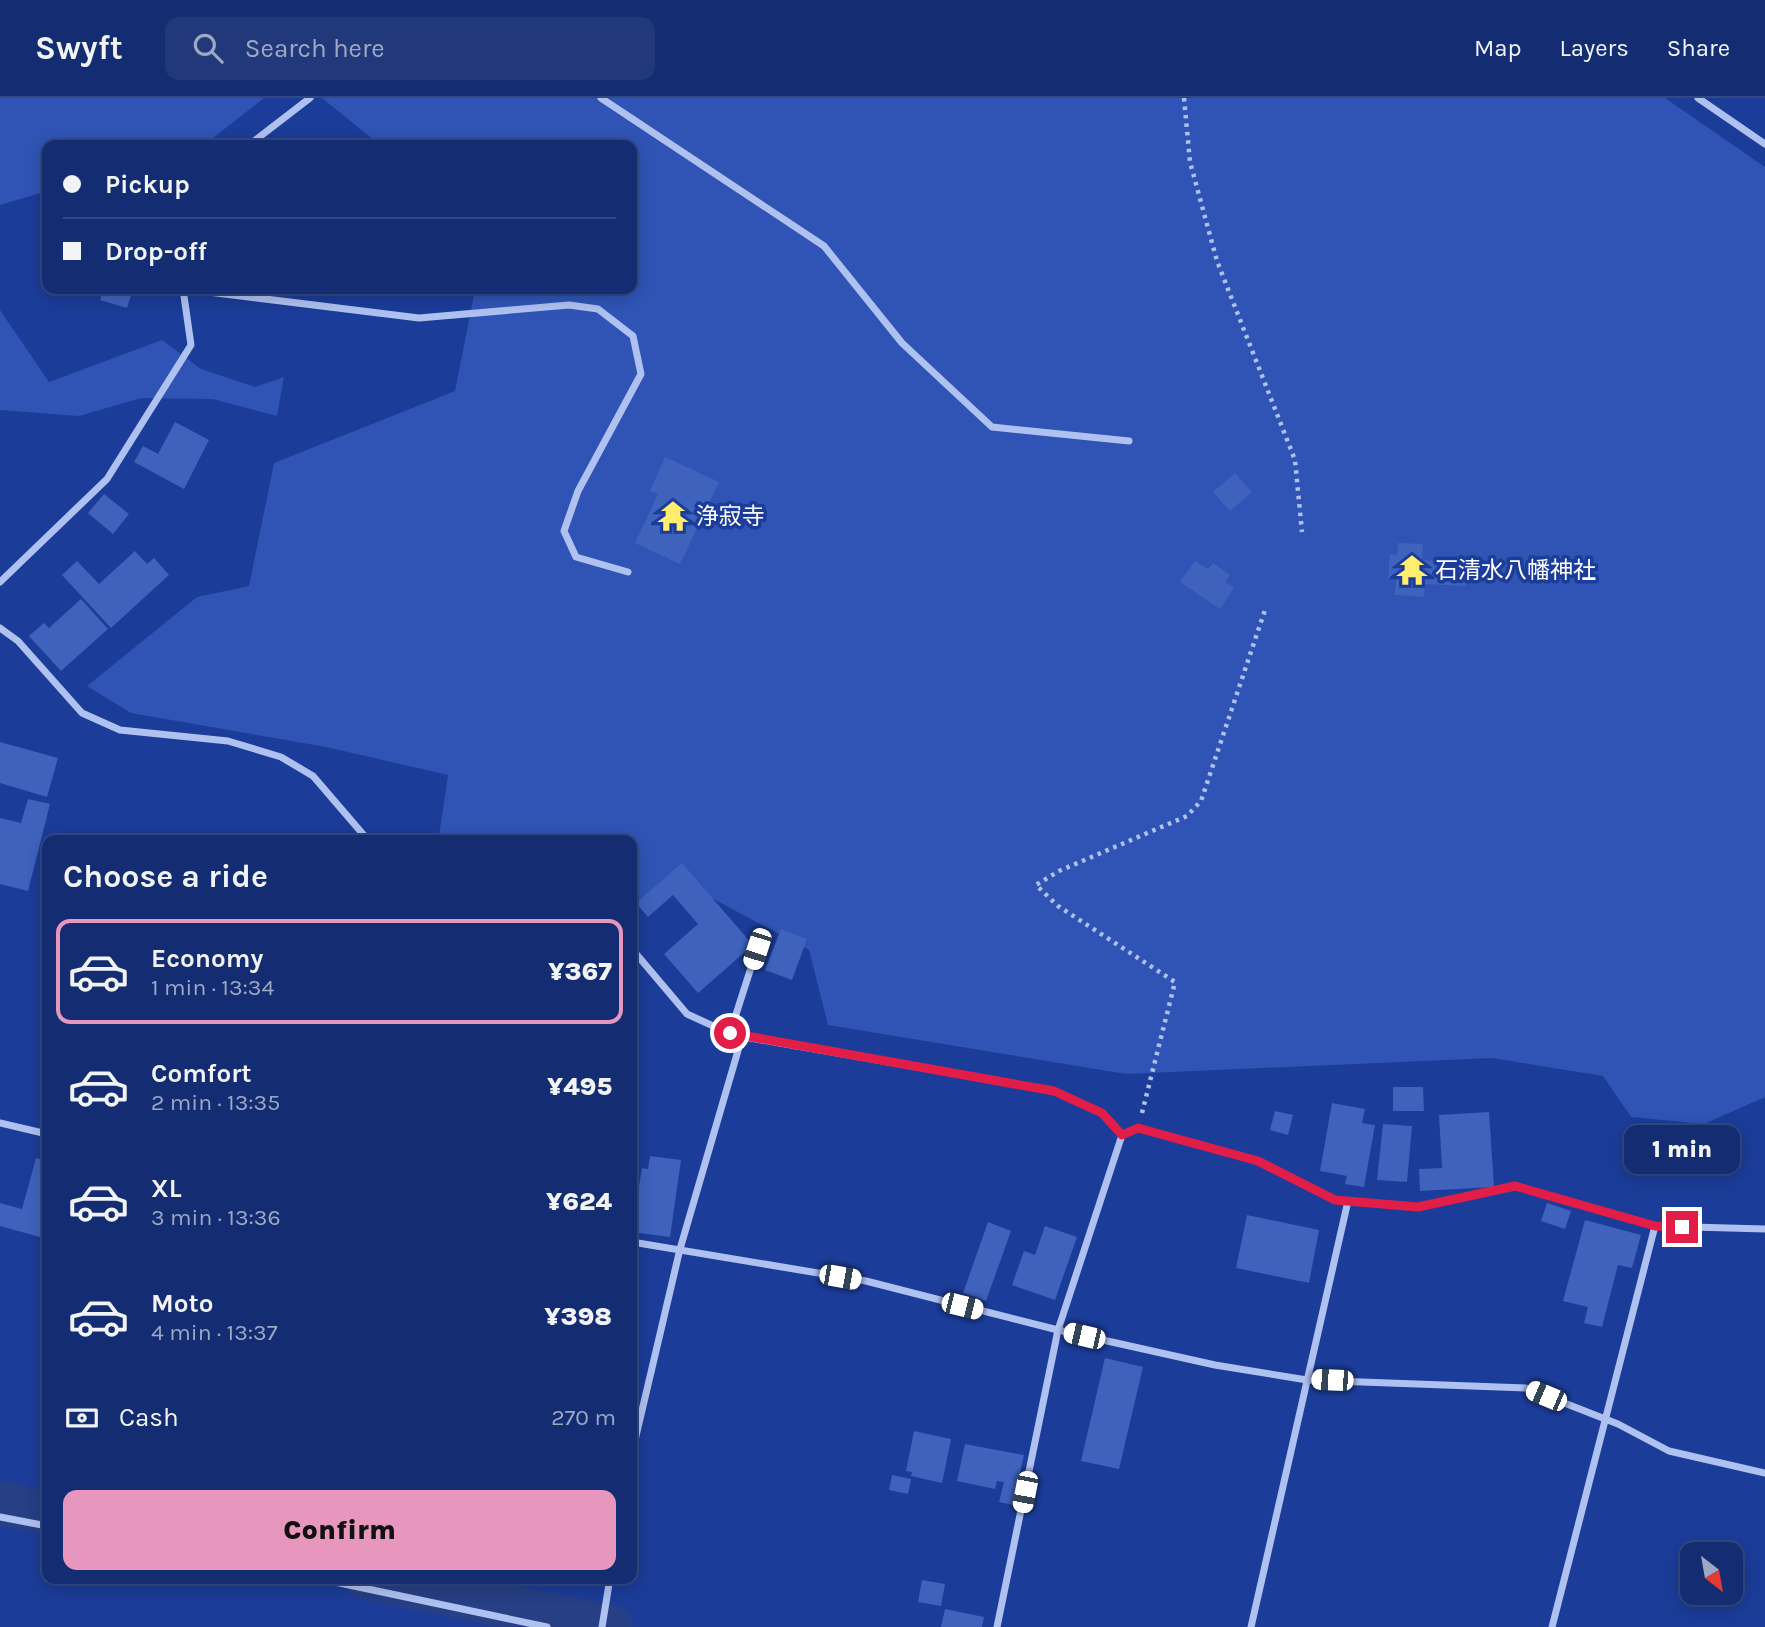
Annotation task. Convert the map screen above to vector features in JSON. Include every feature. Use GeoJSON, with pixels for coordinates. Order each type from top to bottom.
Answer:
{"type":"FeatureCollection","features":[{"type":"Feature","properties":{"kind":"street"},"geometry":{"type":"LineString","coordinates":[[255,140],[310,98]]}},
{"type":"Feature","properties":{"kind":"street"},"geometry":{"type":"LineString","coordinates":[[601,98],[824,246],[902,343],[992,427],[1129,441]]}},
{"type":"Feature","properties":{"kind":"street"},"geometry":{"type":"LineString","coordinates":[[1698,98],[1765,144]]}},
{"type":"Feature","properties":{"kind":"street"},"geometry":{"type":"LineString","coordinates":[[0,582],[107,479],[191,345],[184,294]]}},
{"type":"Feature","properties":{"kind":"street"},"geometry":{"type":"LineString","coordinates":[[224,294],[419,318],[569,304],[598,309],[633,337],[641,374],[578,491],[564,531],[576,557],[628,572]]}},
{"type":"Feature","properties":{"kind":"street"},"geometry":{"type":"LineString","coordinates":[[0,628],[18,641],[82,713],[120,730],[228,741],[281,757],[313,776],[364,835]]}},
{"type":"Feature","properties":{"kind":"street"},"geometry":{"type":"LineString","coordinates":[[730,1033],[757,949]]}},
{"type":"Feature","properties":{"kind":"street"},"geometry":{"type":"LineString","coordinates":[[637,955],[687,1014],[730,1033],[1054,1091],[1102,1113],[1122,1135]]}},
{"type":"Feature","properties":{"kind":"street"},"geometry":{"type":"LineString","coordinates":[[637,1432],[680,1249],[742,1037]]}},
{"type":"Feature","properties":{"kind":"street"},"geometry":{"type":"LineString","coordinates":[[0,1124],[42,1133]]}},
{"type":"Feature","properties":{"kind":"street"},"geometry":{"type":"LineString","coordinates":[[997,1627],[1058,1330],[1122,1135],[1138,1128],[1258,1161],[1335,1200],[1418,1207],[1515,1186],[1655,1226],[1765,1229]]}},
{"type":"Feature","properties":{"kind":"street"},"geometry":{"type":"LineString","coordinates":[[1251,1627],[1348,1201]]}},
{"type":"Feature","properties":{"kind":"street"},"geometry":{"type":"LineString","coordinates":[[1552,1627],[1655,1226]]}},
{"type":"Feature","properties":{"kind":"street"},"geometry":{"type":"LineString","coordinates":[[637,1243],[866,1281],[1058,1330],[1216,1365],[1307,1380],[1526,1388],[1669,1451],[1765,1474]]}},
{"type":"Feature","properties":{"kind":"street"},"geometry":{"type":"LineString","coordinates":[[0,1517],[42,1525]]}},
{"type":"Feature","properties":{"kind":"street"},"geometry":{"type":"LineString","coordinates":[[344,1584],[547,1627]]}},
{"type":"Feature","properties":{"kind":"street"},"geometry":{"type":"LineString","coordinates":[[602,1627],[609,1584]]}},
{"type":"Feature","properties":{"kind":"path"},"geometry":{"type":"LineString","coordinates":[[1184,98],[1190,162],[1217,261],[1295,460],[1302,532]]}},
{"type":"Feature","properties":{"kind":"path"},"geometry":{"type":"LineString","coordinates":[[1138,1128],[1175,982],[1058,906],[1036,885],[1059,871],[1187,816],[1201,801],[1266,607]]}},
{"type":"Feature","properties":{"kind":"shaded area"},"geometry":{"type":"Polygon","coordinates":[[[0,98],[264,98],[210,140],[42,140],[42,192],[0,205],[0,98]]]}},
{"type":"Feature","properties":{"kind":"shaded area"},"geometry":{"type":"Polygon","coordinates":[[[322,98],[1665,98],[1765,167],[1765,1097],[1704,1124],[1631,1117],[1603,1076],[1492,1058],[1126,1074],[828,1025],[809,950],[674,878],[637,905],[637,835],[439,835],[448,775],[326,747],[131,713],[87,686],[197,597],[249,586],[274,463],[455,391],[474,295],[456,294],[637,294],[637,140],[374,140],[322,98]]]}},
{"type":"Feature","properties":{"kind":"shaded area"},"geometry":{"type":"Polygon","coordinates":[[[0,310],[49,382],[162,340],[201,369],[255,387],[284,377],[277,416],[213,399],[141,398],[79,416],[0,410],[0,310]]]}},
{"type":"Feature","properties":{"kind":"building"},"geometry":{"type":"Polygon","coordinates":[[[102,294],[131,294],[127,308],[100,300],[102,294]]]}},
{"type":"Feature","properties":{"kind":"building"},"geometry":{"type":"Polygon","coordinates":[[[175,422],[209,440],[184,489],[134,462],[143,446],[158,454],[175,422]]]}},
{"type":"Feature","properties":{"kind":"building"},"geometry":{"type":"Polygon","coordinates":[[[665,457],[719,482],[680,564],[635,543],[658,494],[650,491],[665,457]]]}},
{"type":"Feature","properties":{"kind":"building"},"geometry":{"type":"Polygon","coordinates":[[[1235,473],[1252,492],[1230,511],[1213,492],[1235,473]]]}},
{"type":"Feature","properties":{"kind":"building"},"geometry":{"type":"Polygon","coordinates":[[[104,494],[129,514],[113,534],[88,513],[104,494]]]}},
{"type":"Feature","properties":{"kind":"building"},"geometry":{"type":"Polygon","coordinates":[[[1398,543],[1423,544],[1422,560],[1468,563],[1466,586],[1425,584],[1424,597],[1395,595],[1396,579],[1388,578],[1390,554],[1397,555],[1398,543]]]}},
{"type":"Feature","properties":{"kind":"building"},"geometry":{"type":"Polygon","coordinates":[[[135,551],[147,564],[154,558],[169,575],[111,628],[62,575],[77,561],[99,584],[135,551]]]}},
{"type":"Feature","properties":{"kind":"building"},"geometry":{"type":"Polygon","coordinates":[[[1195,561],[1208,569],[1213,563],[1230,575],[1225,582],[1234,588],[1220,609],[1180,582],[1195,561]]]}},
{"type":"Feature","properties":{"kind":"building"},"geometry":{"type":"Polygon","coordinates":[[[81,599],[108,629],[61,671],[29,636],[44,623],[49,628],[81,599]]]}},
{"type":"Feature","properties":{"kind":"building"},"geometry":{"type":"Polygon","coordinates":[[[0,742],[58,758],[47,797],[0,783],[0,742]]]}},
{"type":"Feature","properties":{"kind":"building"},"geometry":{"type":"Polygon","coordinates":[[[28,799],[50,804],[28,891],[0,884],[0,818],[21,823],[28,799]]]}},
{"type":"Feature","properties":{"kind":"building"},"geometry":{"type":"Polygon","coordinates":[[[682,863],[753,945],[698,993],[664,954],[698,924],[673,895],[648,917],[637,902],[682,863]]]}},
{"type":"Feature","properties":{"kind":"building"},"geometry":{"type":"Polygon","coordinates":[[[781,929],[807,939],[792,980],[765,970],[781,929]]]}},
{"type":"Feature","properties":{"kind":"building"},"geometry":{"type":"Polygon","coordinates":[[[1393,1087],[1423,1087],[1424,1111],[1393,1111],[1393,1087]]]}},
{"type":"Feature","properties":{"kind":"building"},"geometry":{"type":"Polygon","coordinates":[[[1332,1103],[1365,1109],[1362,1123],[1375,1125],[1364,1187],[1345,1184],[1347,1176],[1320,1171],[1332,1103]]]}},
{"type":"Feature","properties":{"kind":"building"},"geometry":{"type":"Polygon","coordinates":[[[1275,1111],[1293,1115],[1288,1135],[1270,1130],[1275,1111]]]}},
{"type":"Feature","properties":{"kind":"building"},"geometry":{"type":"Polygon","coordinates":[[[1489,1112],[1494,1187],[1420,1191],[1419,1169],[1442,1168],[1439,1115],[1489,1112]]]}},
{"type":"Feature","properties":{"kind":"building"},"geometry":{"type":"Polygon","coordinates":[[[1383,1124],[1412,1126],[1407,1182],[1377,1180],[1383,1124]]]}},
{"type":"Feature","properties":{"kind":"building"},"geometry":{"type":"Polygon","coordinates":[[[650,1156],[681,1160],[670,1237],[637,1233],[637,1199],[642,1168],[648,1169],[650,1156]]]}},
{"type":"Feature","properties":{"kind":"building"},"geometry":{"type":"Polygon","coordinates":[[[36,1158],[42,1160],[42,1238],[0,1226],[0,1203],[22,1209],[36,1158]]]}},
{"type":"Feature","properties":{"kind":"building"},"geometry":{"type":"Polygon","coordinates":[[[1547,1203],[1571,1211],[1565,1229],[1541,1221],[1547,1203]]]}},
{"type":"Feature","properties":{"kind":"building"},"geometry":{"type":"Polygon","coordinates":[[[1247,1215],[1319,1230],[1309,1283],[1236,1268],[1247,1215]]]}},
{"type":"Feature","properties":{"kind":"building"},"geometry":{"type":"Polygon","coordinates":[[[1585,1220],[1641,1235],[1632,1268],[1618,1265],[1602,1327],[1584,1323],[1588,1307],[1563,1301],[1585,1220]]]}},
{"type":"Feature","properties":{"kind":"building"},"geometry":{"type":"Polygon","coordinates":[[[988,1222],[1011,1231],[986,1301],[963,1293],[988,1222]]]}},
{"type":"Feature","properties":{"kind":"building"},"geometry":{"type":"Polygon","coordinates":[[[1045,1226],[1077,1237],[1055,1300],[1012,1285],[1024,1251],[1035,1255],[1045,1226]]]}},
{"type":"Feature","properties":{"kind":"building"},"geometry":{"type":"Polygon","coordinates":[[[1105,1358],[1143,1367],[1119,1469],[1081,1461],[1105,1358]]]}},
{"type":"Feature","properties":{"kind":"building"},"geometry":{"type":"Polygon","coordinates":[[[914,1431],[951,1439],[942,1483],[911,1476],[912,1472],[906,1471],[914,1431]]]}},
{"type":"Feature","properties":{"kind":"building"},"geometry":{"type":"Polygon","coordinates":[[[965,1444],[1024,1455],[1013,1505],[999,1502],[1004,1482],[997,1481],[995,1489],[957,1481],[965,1444]]]}},
{"type":"Feature","properties":{"kind":"building"},"geometry":{"type":"Polygon","coordinates":[[[892,1475],[911,1479],[908,1494],[889,1490],[892,1475]]]}},
{"type":"Feature","properties":{"kind":"building"},"geometry":{"type":"Polygon","coordinates":[[[922,1580],[945,1584],[941,1606],[918,1602],[922,1580]]]}},
{"type":"Feature","properties":{"kind":"building"},"geometry":{"type":"Polygon","coordinates":[[[945,1609],[984,1617],[982,1627],[941,1627],[945,1609]]]}},
{"type":"Feature","properties":{"kind":"waterway"},"geometry":{"type":"LineString","coordinates":[[0,1503],[42,1512]]}},
{"type":"Feature","properties":{"kind":"waterway"},"geometry":{"type":"LineString","coordinates":[[396,1584],[611,1627]]}},
{"type":"Feature","properties":{"kind":"place","name":"浄寂寺"},"geometry":{"type":"Point","coordinates":[673,516]}},
{"type":"Feature","properties":{"kind":"place","name":"石清水八幡神社"},"geometry":{"type":"Point","coordinates":[1412,570]}},
{"type":"Feature","properties":{"kind":"route"},"geometry":{"type":"LineString","coordinates":[[730,1033],[1054,1091],[1102,1113],[1122,1135],[1138,1128],[1258,1161],[1335,1200],[1418,1207],[1486,1190],[1515,1186],[1655,1226],[1682,1227]]}}]}
